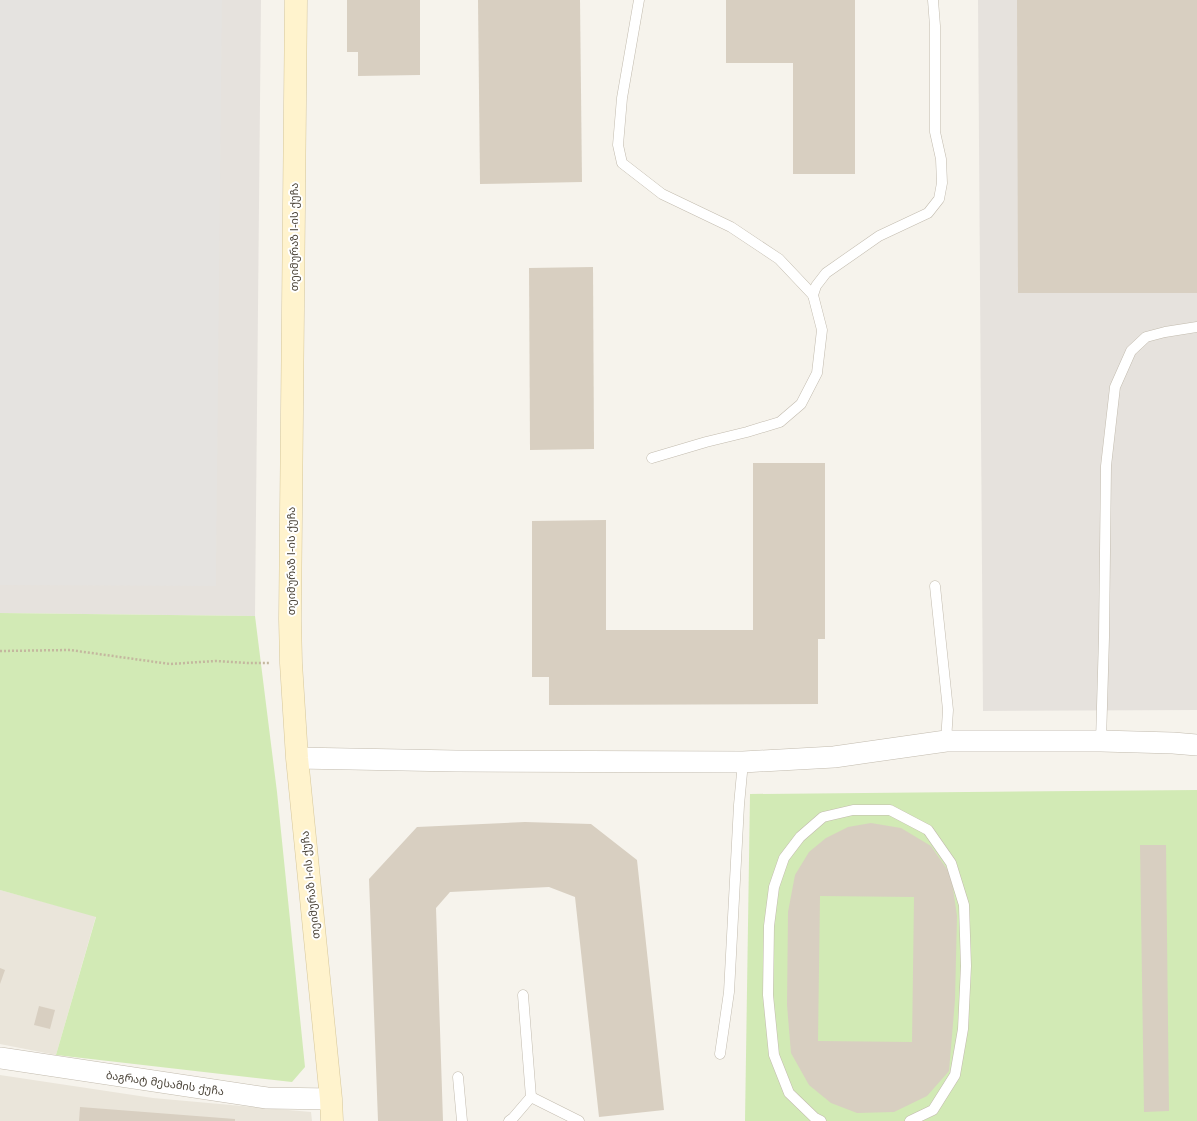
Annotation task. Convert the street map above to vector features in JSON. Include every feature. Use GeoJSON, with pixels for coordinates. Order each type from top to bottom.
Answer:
{"type":"FeatureCollection","features":[{"type":"Feature","properties":{"kind":"main road","name":"თეიმურაზ I-ის ქუჩა"},"geometry":{"type":"LineString","coordinates":[[296,0],[290,603],[291,663],[297,758],[332,1099],[332,1121]]}},
{"type":"Feature","properties":{"kind":"street"},"geometry":{"type":"LineString","coordinates":[[297,758],[456,761],[743,762],[834,756],[946,741],[1101,741],[1197,745]]}},
{"type":"Feature","properties":{"kind":"street","name":"ბაგრატ მესამის ქუჩა"},"geometry":{"type":"LineString","coordinates":[[0,1058],[267,1098],[332,1099]]}},
{"type":"Feature","properties":{"kind":"lane"},"geometry":{"type":"LineString","coordinates":[[639,0],[622,98],[618,145],[622,163],[662,194],[731,227],[779,259],[814,295]]}},
{"type":"Feature","properties":{"kind":"lane"},"geometry":{"type":"LineString","coordinates":[[652,458],[780,422],[801,404],[817,373],[822,330],[814,295],[816,286],[826,273],[879,236],[928,213],[939,199],[942,183],[941,159],[935,132],[935,26],[933,0]]}},
{"type":"Feature","properties":{"kind":"lane"},"geometry":{"type":"LineString","coordinates":[[1101,741],[1106,466],[1115,387],[1131,351],[1146,337],[1165,332],[1197,328]]}},
{"type":"Feature","properties":{"kind":"lane"},"geometry":{"type":"LineString","coordinates":[[935,586],[948,710],[946,741]]}},
{"type":"Feature","properties":{"kind":"lane"},"geometry":{"type":"LineString","coordinates":[[720,1054],[729,992],[743,762]]}},
{"type":"Feature","properties":{"kind":"lane"},"geometry":{"type":"LineString","coordinates":[[822,1121],[815,1118],[789,1093],[774,1055],[768,995],[769,926],[774,887],[784,858],[800,837],[824,817],[853,810],[890,810],[928,830],[951,863],[964,904],[966,966],[963,1030],[954,1075],[933,1110],[910,1121]]}},
{"type":"Feature","properties":{"kind":"lane"},"geometry":{"type":"LineString","coordinates":[[509,1121],[531,1097],[523,995]]}},
{"type":"Feature","properties":{"kind":"lane"},"geometry":{"type":"LineString","coordinates":[[458,1077],[462,1121]]}},
{"type":"Feature","properties":{"kind":"lane"},"geometry":{"type":"LineString","coordinates":[[531,1097],[579,1121]]}},
{"type":"Feature","properties":{"kind":"path"},"geometry":{"type":"LineString","coordinates":[[0,651],[70,650],[170,664],[215,661],[291,663]]}},
{"type":"Feature","properties":{"kind":"shaded area"},"geometry":{"type":"Polygon","coordinates":[[[0,0],[261,0],[255,616],[0,613],[0,0]]]}},
{"type":"Feature","properties":{"kind":"shaded area"},"geometry":{"type":"Polygon","coordinates":[[[0,0],[222,0],[216,586],[0,585],[0,0]]]}},
{"type":"Feature","properties":{"kind":"shaded area"},"geometry":{"type":"Polygon","coordinates":[[[978,0],[1197,0],[1197,710],[983,711],[978,0]]]}},
{"type":"Feature","properties":{"kind":"shaded area"},"geometry":{"type":"Polygon","coordinates":[[[0,890],[96,916],[56,1055],[0,1044],[0,890]]]}},
{"type":"Feature","properties":{"kind":"shaded area"},"geometry":{"type":"Polygon","coordinates":[[[0,1075],[153,1098],[311,1112],[312,1121],[0,1121],[0,1075]]]}},
{"type":"Feature","properties":{"kind":"green space"},"geometry":{"type":"Polygon","coordinates":[[[0,613],[255,616],[277,792],[305,1067],[292,1082],[56,1055],[96,917],[0,890],[0,613]]]}},
{"type":"Feature","properties":{"kind":"green space"},"geometry":{"type":"Polygon","coordinates":[[[1197,790],[1197,1121],[745,1121],[750,794],[1197,790]]]}},
{"type":"Feature","properties":{"kind":"building"},"geometry":{"type":"Polygon","coordinates":[[[347,0],[420,0],[420,75],[358,76],[358,52],[347,52],[347,0]]]}},
{"type":"Feature","properties":{"kind":"building"},"geometry":{"type":"Polygon","coordinates":[[[478,0],[580,0],[582,182],[480,184],[478,0]]]}},
{"type":"Feature","properties":{"kind":"building"},"geometry":{"type":"Polygon","coordinates":[[[726,0],[855,0],[855,174],[793,174],[793,63],[726,63],[726,0]]]}},
{"type":"Feature","properties":{"kind":"building"},"geometry":{"type":"Polygon","coordinates":[[[1017,0],[1197,0],[1197,293],[1018,293],[1017,0]]]}},
{"type":"Feature","properties":{"kind":"building"},"geometry":{"type":"Polygon","coordinates":[[[593,267],[594,449],[530,450],[529,268],[593,267]]]}},
{"type":"Feature","properties":{"kind":"building"},"geometry":{"type":"Polygon","coordinates":[[[753,463],[825,463],[825,639],[818,639],[818,704],[549,705],[549,677],[532,677],[532,521],[606,520],[606,630],[753,630],[753,463]]]}},
{"type":"Feature","properties":{"kind":"building"},"geometry":{"type":"Polygon","coordinates":[[[525,822],[591,824],[637,860],[664,1110],[599,1117],[575,897],[549,887],[450,892],[436,908],[443,1121],[378,1121],[369,879],[417,827],[525,822]]]}},
{"type":"Feature","properties":{"kind":"building"},"geometry":{"type":"Polygon","coordinates":[[[871,823],[901,828],[931,846],[951,875],[957,916],[955,1000],[949,1071],[927,1096],[894,1112],[857,1113],[831,1103],[809,1085],[791,1053],[787,1005],[788,912],[795,875],[809,852],[826,838],[848,827],[871,823]],[[820,896],[818,1041],[912,1042],[914,897],[820,896]]]}},
{"type":"Feature","properties":{"kind":"building"},"geometry":{"type":"Polygon","coordinates":[[[1140,845],[1166,845],[1169,1111],[1144,1112],[1140,845]]]}},
{"type":"Feature","properties":{"kind":"building"},"geometry":{"type":"Polygon","coordinates":[[[0,968],[5,970],[0,984],[0,968]]]}},
{"type":"Feature","properties":{"kind":"building"},"geometry":{"type":"Polygon","coordinates":[[[39,1006],[55,1010],[50,1029],[34,1025],[39,1006]]]}},
{"type":"Feature","properties":{"kind":"building"},"geometry":{"type":"Polygon","coordinates":[[[80,1107],[235,1119],[235,1121],[79,1121],[80,1107]]]}}]}
